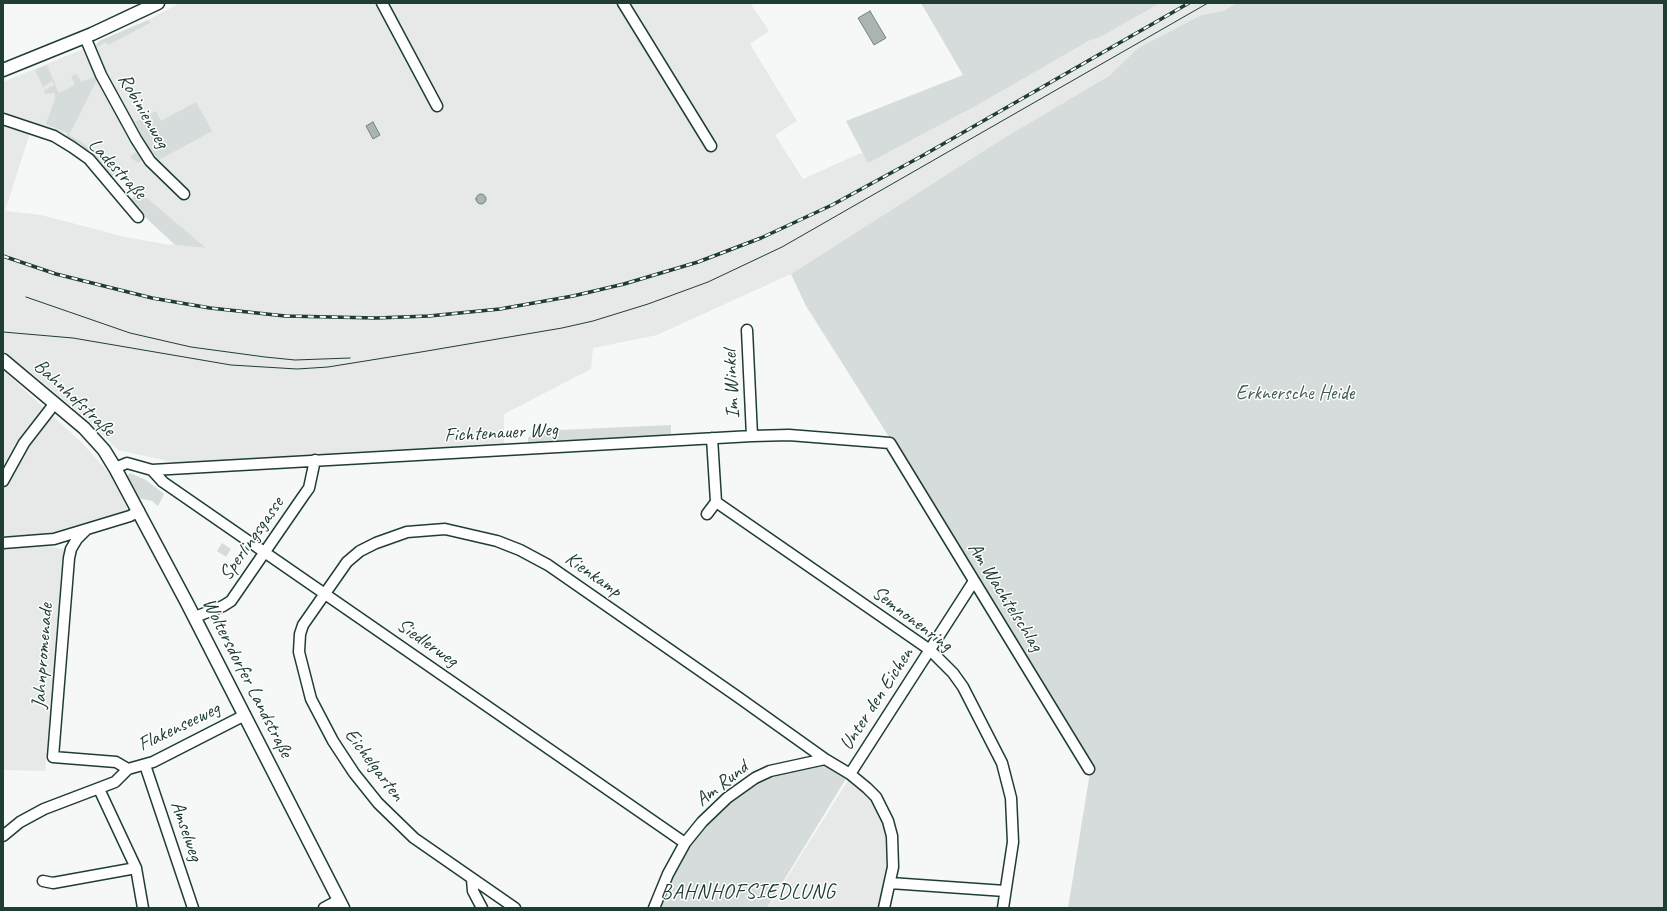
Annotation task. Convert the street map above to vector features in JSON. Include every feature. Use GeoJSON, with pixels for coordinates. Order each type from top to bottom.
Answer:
{"type":"FeatureCollection","features":[{"type":"Feature","properties":{"kind":"main road"},"geometry":{"type":"LineString","coordinates":[[3,70],[84,37],[158,3]]}},
{"type":"Feature","properties":{"kind":"main road","name":"Bahnhofstraße"},"geometry":{"type":"LineString","coordinates":[[3,360],[56,403],[94,438],[115,468]]}},
{"type":"Feature","properties":{"kind":"main road","name":"Woltersdorfer Landstraße"},"geometry":{"type":"LineString","coordinates":[[115,468],[195,617],[341,904]]}},
{"type":"Feature","properties":{"kind":"street"},"geometry":{"type":"LineString","coordinates":[[382,3],[437,106]]}},
{"type":"Feature","properties":{"kind":"street"},"geometry":{"type":"LineString","coordinates":[[623,3],[711,146]]}},
{"type":"Feature","properties":{"kind":"street","name":"Robinienweg"},"geometry":{"type":"LineString","coordinates":[[84,37],[101,75],[136,139],[150,161],[184,194]]}},
{"type":"Feature","properties":{"kind":"street","name":"Ladestraße"},"geometry":{"type":"LineString","coordinates":[[3,119],[54,136],[72,147],[88,159],[138,217]]}},
{"type":"Feature","properties":{"kind":"street","name":"Im Winkel"},"geometry":{"type":"LineString","coordinates":[[747,330],[752,436]]}},
{"type":"Feature","properties":{"kind":"street"},"geometry":{"type":"LineString","coordinates":[[3,481],[24,443],[56,403]]}},
{"type":"Feature","properties":{"kind":"street","name":"Fichtenauer Weg"},"geometry":{"type":"LineString","coordinates":[[115,468],[127,463],[152,470],[752,436],[789,435],[890,443]]}},
{"type":"Feature","properties":{"kind":"street"},"geometry":{"type":"LineString","coordinates":[[707,514],[716,502],[712,438]]}},
{"type":"Feature","properties":{"kind":"street","name":"Am Wachtelschlag"},"geometry":{"type":"LineString","coordinates":[[890,443],[1089,769]]}},
{"type":"Feature","properties":{"kind":"street","name":"Sperlingsgasse"},"geometry":{"type":"LineString","coordinates":[[195,617],[223,606],[231,600],[307,491],[315,460]]}},
{"type":"Feature","properties":{"kind":"street","name":"Siedlerweg"},"geometry":{"type":"LineString","coordinates":[[152,470],[163,482],[686,843]]}},
{"type":"Feature","properties":{"kind":"street","name":"Semnonenring"},"geometry":{"type":"LineString","coordinates":[[716,502],[930,650],[953,673],[963,687],[1002,763],[1011,798],[1013,842],[1003,908]]}},
{"type":"Feature","properties":{"kind":"street"},"geometry":{"type":"LineString","coordinates":[[3,543],[54,539],[86,530],[139,511]]}},
{"type":"Feature","properties":{"kind":"street","name":"Kienkamp"},"geometry":{"type":"LineString","coordinates":[[324,593],[347,562],[360,551],[392,536],[407,532],[444,529],[497,541],[520,550],[548,565],[757,710],[825,760]]}},
{"type":"Feature","properties":{"kind":"street","name":"Jahnpromenade"},"geometry":{"type":"LineString","coordinates":[[53,757],[69,558],[71,549],[77,539],[86,530]]}},
{"type":"Feature","properties":{"kind":"street"},"geometry":{"type":"LineString","coordinates":[[54,539],[66,549],[69,558]]}},
{"type":"Feature","properties":{"kind":"street","name":"Unter den Eichen"},"geometry":{"type":"LineString","coordinates":[[850,774],[974,581]]}},
{"type":"Feature","properties":{"kind":"street","name":"Eichelgarten"},"geometry":{"type":"LineString","coordinates":[[324,593],[303,625],[299,644],[300,660],[306,685],[320,719],[347,763],[378,803],[414,838],[515,908]]}},
{"type":"Feature","properties":{"kind":"street","name":"Flakenseeweg"},"geometry":{"type":"LineString","coordinates":[[3,836],[20,822],[44,808],[115,782],[128,769],[145,765],[245,715]]}},
{"type":"Feature","properties":{"kind":"street","name":"Flakenseeweg"},"geometry":{"type":"LineString","coordinates":[[53,757],[116,762],[128,769]]}},
{"type":"Feature","properties":{"kind":"street"},"geometry":{"type":"LineString","coordinates":[[825,760],[850,774],[876,797],[888,821],[893,850],[890,883],[884,908]]}},
{"type":"Feature","properties":{"kind":"street","name":"Am Rund"},"geometry":{"type":"LineString","coordinates":[[654,908],[668,874],[686,843],[702,822],[727,798],[755,778],[779,769],[825,760]]}},
{"type":"Feature","properties":{"kind":"street","name":"Amselweg"},"geometry":{"type":"LineString","coordinates":[[145,765],[193,908]]}},
{"type":"Feature","properties":{"kind":"street"},"geometry":{"type":"LineString","coordinates":[[99,789],[136,868],[143,908]]}},
{"type":"Feature","properties":{"kind":"street"},"geometry":{"type":"LineString","coordinates":[[43,881],[53,883],[136,868]]}},
{"type":"Feature","properties":{"kind":"street"},"geometry":{"type":"LineString","coordinates":[[472,879],[473,890],[482,908]]}},
{"type":"Feature","properties":{"kind":"street"},"geometry":{"type":"LineString","coordinates":[[890,883],[1005,891]]}},
{"type":"Feature","properties":{"kind":"street"},"geometry":{"type":"LineString","coordinates":[[324,908],[341,904]]}},
{"type":"Feature","properties":{"kind":"shaded area"},"geometry":{"type":"Polygon","coordinates":[[[180,3],[750,3],[769,31],[750,44],[797,121],[775,135],[803,179],[854,156],[909,136],[1147,3],[1237,3],[1223,11],[1201,15],[1138,48],[1109,76],[1004,138],[791,274],[657,335],[593,348],[591,369],[504,414],[504,448],[186,465],[118,450],[91,423],[3,351],[3,123],[30,133],[5,211],[41,215],[125,237],[165,244],[205,248],[82,142],[69,135],[66,137],[3,113],[3,82],[127,31],[180,3]]]}},
{"type":"Feature","properties":{"kind":"shaded area"},"geometry":{"type":"Polygon","coordinates":[[[870,11],[886,38],[874,45],[858,18],[870,11]]]}},
{"type":"Feature","properties":{"kind":"shaded area"},"geometry":{"type":"Polygon","coordinates":[[[373,122],[380,135],[373,139],[366,126],[373,122]]]}},
{"type":"Feature","properties":{"kind":"shaded area"},"geometry":{"type":"Polygon","coordinates":[[[481,194],[486,199],[481,204],[476,199],[481,194]]]}},
{"type":"Feature","properties":{"kind":"shaded area"},"geometry":{"type":"Polygon","coordinates":[[[3,370],[81,442],[93,455],[109,473],[128,510],[122,516],[37,543],[65,550],[67,558],[45,771],[3,770],[3,370]]]}},
{"type":"Feature","properties":{"kind":"shaded area"},"geometry":{"type":"Polygon","coordinates":[[[850,777],[873,799],[885,823],[890,848],[889,873],[880,908],[768,908],[850,777]]]}},
{"type":"Feature","properties":{"kind":"green space"},"geometry":{"type":"Polygon","coordinates":[[[921,3],[1160,3],[1100,37],[1090,40],[979,104],[868,163],[846,121],[963,75],[921,3]]]}},
{"type":"Feature","properties":{"kind":"green space","name":"Erknersche Heide"},"geometry":{"type":"Polygon","coordinates":[[[1237,3],[1664,3],[1664,908],[1068,908],[1091,766],[891,440],[806,306],[791,274],[1004,138],[1109,76],[1138,48],[1201,15],[1223,11],[1237,3]]]}},
{"type":"Feature","properties":{"kind":"green space"},"geometry":{"type":"Polygon","coordinates":[[[148,20],[150,23],[108,45],[106,42],[95,48],[99,41],[148,20]]]}},
{"type":"Feature","properties":{"kind":"green space"},"geometry":{"type":"Polygon","coordinates":[[[47,65],[59,93],[75,85],[71,76],[77,74],[81,82],[95,77],[97,80],[69,135],[82,142],[117,172],[111,177],[93,156],[80,144],[66,137],[68,133],[46,124],[55,99],[55,93],[45,94],[44,90],[54,85],[52,81],[43,87],[35,70],[47,65]]]}},
{"type":"Feature","properties":{"kind":"green space"},"geometry":{"type":"Polygon","coordinates":[[[196,102],[212,131],[159,160],[151,152],[135,122],[156,111],[161,121],[196,102]]]}},
{"type":"Feature","properties":{"kind":"green space"},"geometry":{"type":"Polygon","coordinates":[[[136,152],[142,160],[138,163],[130,157],[136,152]]]}},
{"type":"Feature","properties":{"kind":"green space"},"geometry":{"type":"Polygon","coordinates":[[[140,192],[206,248],[175,245],[128,201],[140,192]]]}},
{"type":"Feature","properties":{"kind":"green space"},"geometry":{"type":"Polygon","coordinates":[[[671,425],[671,437],[528,445],[528,438],[536,431],[671,425]]]}},
{"type":"Feature","properties":{"kind":"green space"},"geometry":{"type":"Polygon","coordinates":[[[130,473],[146,480],[164,494],[158,506],[152,501],[138,498],[127,476],[130,473]]]}},
{"type":"Feature","properties":{"kind":"green space"},"geometry":{"type":"Polygon","coordinates":[[[222,543],[231,549],[226,557],[217,551],[222,543]]]}},
{"type":"Feature","properties":{"kind":"green space"},"geometry":{"type":"Polygon","coordinates":[[[813,765],[828,766],[847,777],[767,908],[658,908],[682,855],[700,831],[725,803],[763,778],[813,765]]]}},
{"type":"Feature","properties":{"kind":"tram line"},"geometry":{"type":"LineString","coordinates":[[3,332],[73,338],[231,365],[297,369],[328,367],[421,352],[562,328],[593,321],[648,304],[708,282],[782,247],[1208,3]]}},
{"type":"Feature","properties":{"kind":"tram line"},"geometry":{"type":"LineString","coordinates":[[26,297],[130,333],[191,347],[295,360],[350,358]]}},
{"type":"Feature","properties":{"kind":"railway"},"geometry":{"type":"LineString","coordinates":[[3,256],[56,274],[152,298],[210,308],[285,316],[376,318],[429,316],[500,309],[573,296],[624,284],[698,262],[761,238],[832,205],[922,156],[1189,3]]}},
{"type":"Feature","properties":{"kind":"district","name":"BAHNHOFSIEDLUNG"},"geometry":{"type":"Point","coordinates":[748,892]}}]}
